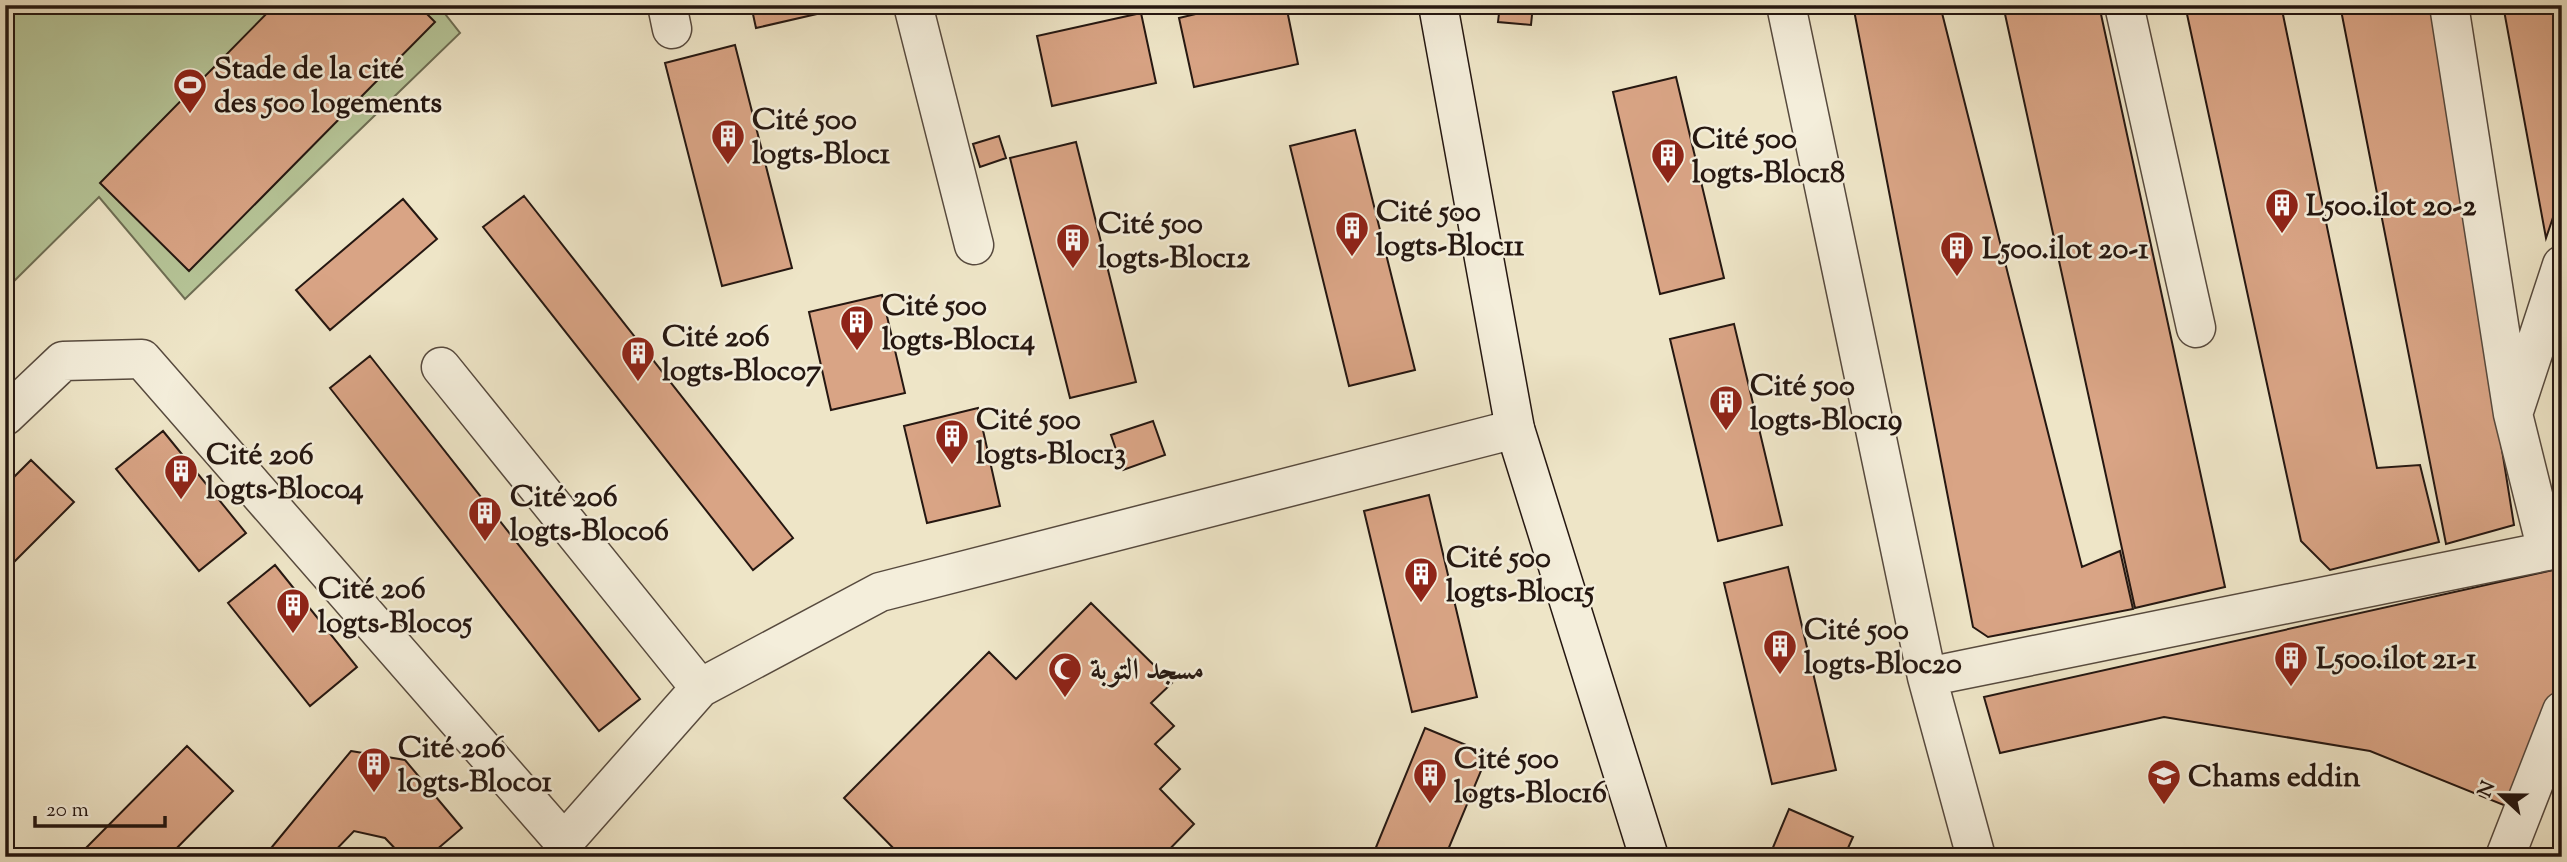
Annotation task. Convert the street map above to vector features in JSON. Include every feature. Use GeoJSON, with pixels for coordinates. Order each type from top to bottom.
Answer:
{"type":"FeatureCollection","features":[{"type":"Feature","properties":{"kind":"street"},"geometry":{"type":"LineString","coordinates":[[913,5],[974,245]]}},
{"type":"Feature","properties":{"kind":"street"},"geometry":{"type":"LineString","coordinates":[[1438,5],[1515,429],[1650,857]]}},
{"type":"Feature","properties":{"kind":"street"},"geometry":{"type":"LineString","coordinates":[[1786,5],[1927,677],[1976,857]]}},
{"type":"Feature","properties":{"kind":"street"},"geometry":{"type":"LineString","coordinates":[[2124,5],[2196,328]]}},
{"type":"Feature","properties":{"kind":"street"},"geometry":{"type":"LineString","coordinates":[[1927,677],[2554,549],[2513,414],[2449,5]]}},
{"type":"Feature","properties":{"kind":"street"},"geometry":{"type":"LineString","coordinates":[[2513,414],[2562,265]]}},
{"type":"Feature","properties":{"kind":"street"},"geometry":{"type":"LineString","coordinates":[[5,416],[63,361],[142,359],[565,849],[700,688],[880,592],[1515,429]]}},
{"type":"Feature","properties":{"kind":"street"},"geometry":{"type":"LineString","coordinates":[[441,367],[700,688]]}},
{"type":"Feature","properties":{"kind":"street"},"geometry":{"type":"LineString","coordinates":[[2505,857],[2562,711]]}},
{"type":"Feature","properties":{"kind":"green space","name":"Stade de la cité des 500 logements"},"geometry":{"type":"Polygon","coordinates":[[[5,5],[438,5],[460,33],[185,299],[99,197],[5,290],[5,5]]]}},
{"type":"Feature","properties":{"kind":"building"},"geometry":{"type":"Polygon","coordinates":[[[275,5],[418,5],[435,22],[189,271],[100,183],[275,5]]]}},
{"type":"Feature","properties":{"kind":"building"},"geometry":{"type":"Polygon","coordinates":[[[751,5],[828,5],[830,11],[756,28],[751,5]]]}},
{"type":"Feature","properties":{"kind":"building"},"geometry":{"type":"Polygon","coordinates":[[[1233,5],[1286,5],[1298,64],[1194,87],[1179,18],[1233,5]]]}},
{"type":"Feature","properties":{"kind":"building"},"geometry":{"type":"Polygon","coordinates":[[[1500,5],[1533,5],[1531,25],[1498,22],[1500,5]]]}},
{"type":"Feature","properties":{"kind":"building","name":"L500.ilot 20-1"},"geometry":{"type":"Polygon","coordinates":[[[1853,5],[1940,5],[2082,567],[2120,551],[2133,609],[1988,637],[1973,627],[1853,5]]]}},
{"type":"Feature","properties":{"kind":"building","name":"L500.ilot 20-1"},"geometry":{"type":"Polygon","coordinates":[[[2003,5],[2099,5],[2225,587],[2135,608],[2003,5]]]}},
{"type":"Feature","properties":{"kind":"building","name":"L500.ilot 20-2"},"geometry":{"type":"Polygon","coordinates":[[[2185,5],[2281,5],[2377,468],[2420,465],[2439,542],[2330,570],[2301,541],[2185,5]]]}},
{"type":"Feature","properties":{"kind":"building","name":"L500.ilot 20-2"},"geometry":{"type":"Polygon","coordinates":[[[2340,5],[2431,5],[2514,525],[2446,544],[2340,5]]]}},
{"type":"Feature","properties":{"kind":"building"},"geometry":{"type":"Polygon","coordinates":[[[2503,5],[2562,5],[2562,191],[2546,238],[2503,5]]]}},
{"type":"Feature","properties":{"kind":"building"},"geometry":{"type":"Polygon","coordinates":[[[1141,13],[1156,83],[1052,106],[1037,36],[1141,13]]]}},
{"type":"Feature","properties":{"kind":"building","name":"Cité 500 logts-Bloc1"},"geometry":{"type":"Polygon","coordinates":[[[735,45],[792,268],[722,286],[665,63],[735,45]]]}},
{"type":"Feature","properties":{"kind":"building","name":"Cité 500 logts-Bloc18"},"geometry":{"type":"Polygon","coordinates":[[[1676,77],[1724,278],[1660,294],[1613,92],[1676,77]]]}},
{"type":"Feature","properties":{"kind":"building","name":"Cité 500 logts-Bloc11"},"geometry":{"type":"Polygon","coordinates":[[[1355,130],[1415,370],[1349,386],[1290,146],[1355,130]]]}},
{"type":"Feature","properties":{"kind":"building"},"geometry":{"type":"Polygon","coordinates":[[[999,136],[1006,158],[980,167],[973,144],[999,136]]]}},
{"type":"Feature","properties":{"kind":"building","name":"Cité 500 logts-Bloc12"},"geometry":{"type":"Polygon","coordinates":[[[1076,142],[1136,382],[1070,398],[1010,158],[1076,142]]]}},
{"type":"Feature","properties":{"kind":"building","name":"Cité 206 logts-Bloc07"},"geometry":{"type":"Polygon","coordinates":[[[524,196],[793,538],[753,570],[483,227],[524,196]]]}},
{"type":"Feature","properties":{"kind":"building"},"geometry":{"type":"Polygon","coordinates":[[[403,199],[437,239],[330,330],[296,290],[403,199]]]}},
{"type":"Feature","properties":{"kind":"building","name":"Cité 500 logts-Bloc14"},"geometry":{"type":"Polygon","coordinates":[[[882,295],[905,393],[831,410],[809,312],[882,295]]]}},
{"type":"Feature","properties":{"kind":"building","name":"Cité 500 logts-Bloc19"},"geometry":{"type":"Polygon","coordinates":[[[1734,324],[1782,525],[1718,541],[1670,339],[1734,324]]]}},
{"type":"Feature","properties":{"kind":"building","name":"Cité 206 logts-Bloc06"},"geometry":{"type":"Polygon","coordinates":[[[370,356],[640,699],[599,731],[330,388],[370,356]]]}},
{"type":"Feature","properties":{"kind":"building","name":"Cité 500 logts-Bloc13"},"geometry":{"type":"Polygon","coordinates":[[[978,408],[1000,506],[927,523],[904,426],[978,408]]]}},
{"type":"Feature","properties":{"kind":"building"},"geometry":{"type":"Polygon","coordinates":[[[1153,421],[1165,455],[1123,470],[1111,435],[1153,421]]]}},
{"type":"Feature","properties":{"kind":"building","name":"Cité 206 logts-Bloc04"},"geometry":{"type":"Polygon","coordinates":[[[163,431],[246,533],[199,571],[116,469],[163,431]]]}},
{"type":"Feature","properties":{"kind":"building"},"geometry":{"type":"Polygon","coordinates":[[[31,460],[74,502],[5,571],[5,486],[31,460]]]}},
{"type":"Feature","properties":{"kind":"building","name":"Cité 500 logts-Bloc15"},"geometry":{"type":"Polygon","coordinates":[[[1429,495],[1477,697],[1412,712],[1364,511],[1429,495]]]}},
{"type":"Feature","properties":{"kind":"building","name":"Cité 206 logts-Bloc05"},"geometry":{"type":"Polygon","coordinates":[[[275,565],[357,667],[310,706],[228,603],[275,565]]]}},
{"type":"Feature","properties":{"kind":"building","name":"Cité 500 logts-Bloc20"},"geometry":{"type":"Polygon","coordinates":[[[1788,567],[1836,770],[1772,784],[1724,583],[1788,567]]]}},
{"type":"Feature","properties":{"kind":"building","name":"L500.ilot 21-1"},"geometry":{"type":"Polygon","coordinates":[[[2562,568],[2562,679],[2511,808],[2370,751],[2164,717],[2000,753],[1984,697],[2562,568]]]}},
{"type":"Feature","properties":{"kind":"building","name":"مسجد التوبة"},"geometry":{"type":"Polygon","coordinates":[[[1091,603],[1172,683],[1151,703],[1174,726],[1155,744],[1180,769],[1160,789],[1194,824],[1162,857],[902,857],[844,798],[989,652],[1016,679],[1091,603]]]}},
{"type":"Feature","properties":{"kind":"building","name":"Cité 500 logts-Bloc16"},"geometry":{"type":"Polygon","coordinates":[[[1425,728],[1488,754],[1445,857],[1372,857],[1425,728]]]}},
{"type":"Feature","properties":{"kind":"building"},"geometry":{"type":"Polygon","coordinates":[[[187,746],[233,791],[168,857],[77,857],[187,746]]]}},
{"type":"Feature","properties":{"kind":"building","name":"Cité 206 logts-Bloc01"},"geometry":{"type":"Polygon","coordinates":[[[351,751],[405,760],[462,828],[428,857],[403,857],[385,838],[354,831],[329,857],[261,857],[272,847],[351,751]]]}},
{"type":"Feature","properties":{"kind":"building"},"geometry":{"type":"Polygon","coordinates":[[[1789,809],[1853,837],[1844,857],[1769,857],[1789,809]]]}},
{"type":"Feature","properties":{"kind":"building"},"geometry":{"type":"Polygon","coordinates":[[[5,849],[75,857],[5,857],[5,849]]]}},
{"type":"Feature","properties":{"kind":"place","name":"Stade de la cité des 500 logements"},"geometry":{"type":"Point","coordinates":[190,115]}},
{"type":"Feature","properties":{"kind":"place","name":"Cité 500 logts-Bloc1"},"geometry":{"type":"Point","coordinates":[728,166]}},
{"type":"Feature","properties":{"kind":"place","name":"Cité 500 logts-Bloc18"},"geometry":{"type":"Point","coordinates":[1668,185]}},
{"type":"Feature","properties":{"kind":"place","name":"L500.ilot 20-2"},"geometry":{"type":"Point","coordinates":[2282,235]}},
{"type":"Feature","properties":{"kind":"place","name":"Cité 500 logts-Bloc11"},"geometry":{"type":"Point","coordinates":[1352,258]}},
{"type":"Feature","properties":{"kind":"place","name":"Cité 500 logts-Bloc12"},"geometry":{"type":"Point","coordinates":[1073,270]}},
{"type":"Feature","properties":{"kind":"place","name":"L500.ilot 20-1"},"geometry":{"type":"Point","coordinates":[1957,278]}},
{"type":"Feature","properties":{"kind":"place","name":"Cité 500 logts-Bloc14"},"geometry":{"type":"Point","coordinates":[857,352]}},
{"type":"Feature","properties":{"kind":"place","name":"Cité 206 logts-Bloc07"},"geometry":{"type":"Point","coordinates":[638,383]}},
{"type":"Feature","properties":{"kind":"place","name":"Cité 500 logts-Bloc19"},"geometry":{"type":"Point","coordinates":[1726,432]}},
{"type":"Feature","properties":{"kind":"place","name":"Cité 500 logts-Bloc13"},"geometry":{"type":"Point","coordinates":[952,466]}},
{"type":"Feature","properties":{"kind":"place","name":"Cité 206 logts-Bloc04"},"geometry":{"type":"Point","coordinates":[181,501]}},
{"type":"Feature","properties":{"kind":"place","name":"Cité 206 logts-Bloc06"},"geometry":{"type":"Point","coordinates":[485,543]}},
{"type":"Feature","properties":{"kind":"place","name":"Cité 500 logts-Bloc15"},"geometry":{"type":"Point","coordinates":[1421,604]}},
{"type":"Feature","properties":{"kind":"place","name":"Cité 206 logts-Bloc05"},"geometry":{"type":"Point","coordinates":[293,635]}},
{"type":"Feature","properties":{"kind":"place","name":"Cité 500 logts-Bloc20"},"geometry":{"type":"Point","coordinates":[1780,676]}},
{"type":"Feature","properties":{"kind":"place","name":"L500.ilot 21-1"},"geometry":{"type":"Point","coordinates":[2291,688]}},
{"type":"Feature","properties":{"kind":"place","name":"مسجد التوبة"},"geometry":{"type":"Point","coordinates":[1065,699]}},
{"type":"Feature","properties":{"kind":"place","name":"Cité 206 logts-Bloc01"},"geometry":{"type":"Point","coordinates":[374,794]}},
{"type":"Feature","properties":{"kind":"place","name":"Cité 500 logts-Bloc16"},"geometry":{"type":"Point","coordinates":[1430,805]}},
{"type":"Feature","properties":{"kind":"place","name":"Chams eddin"},"geometry":{"type":"Point","coordinates":[2164,806]}}]}
